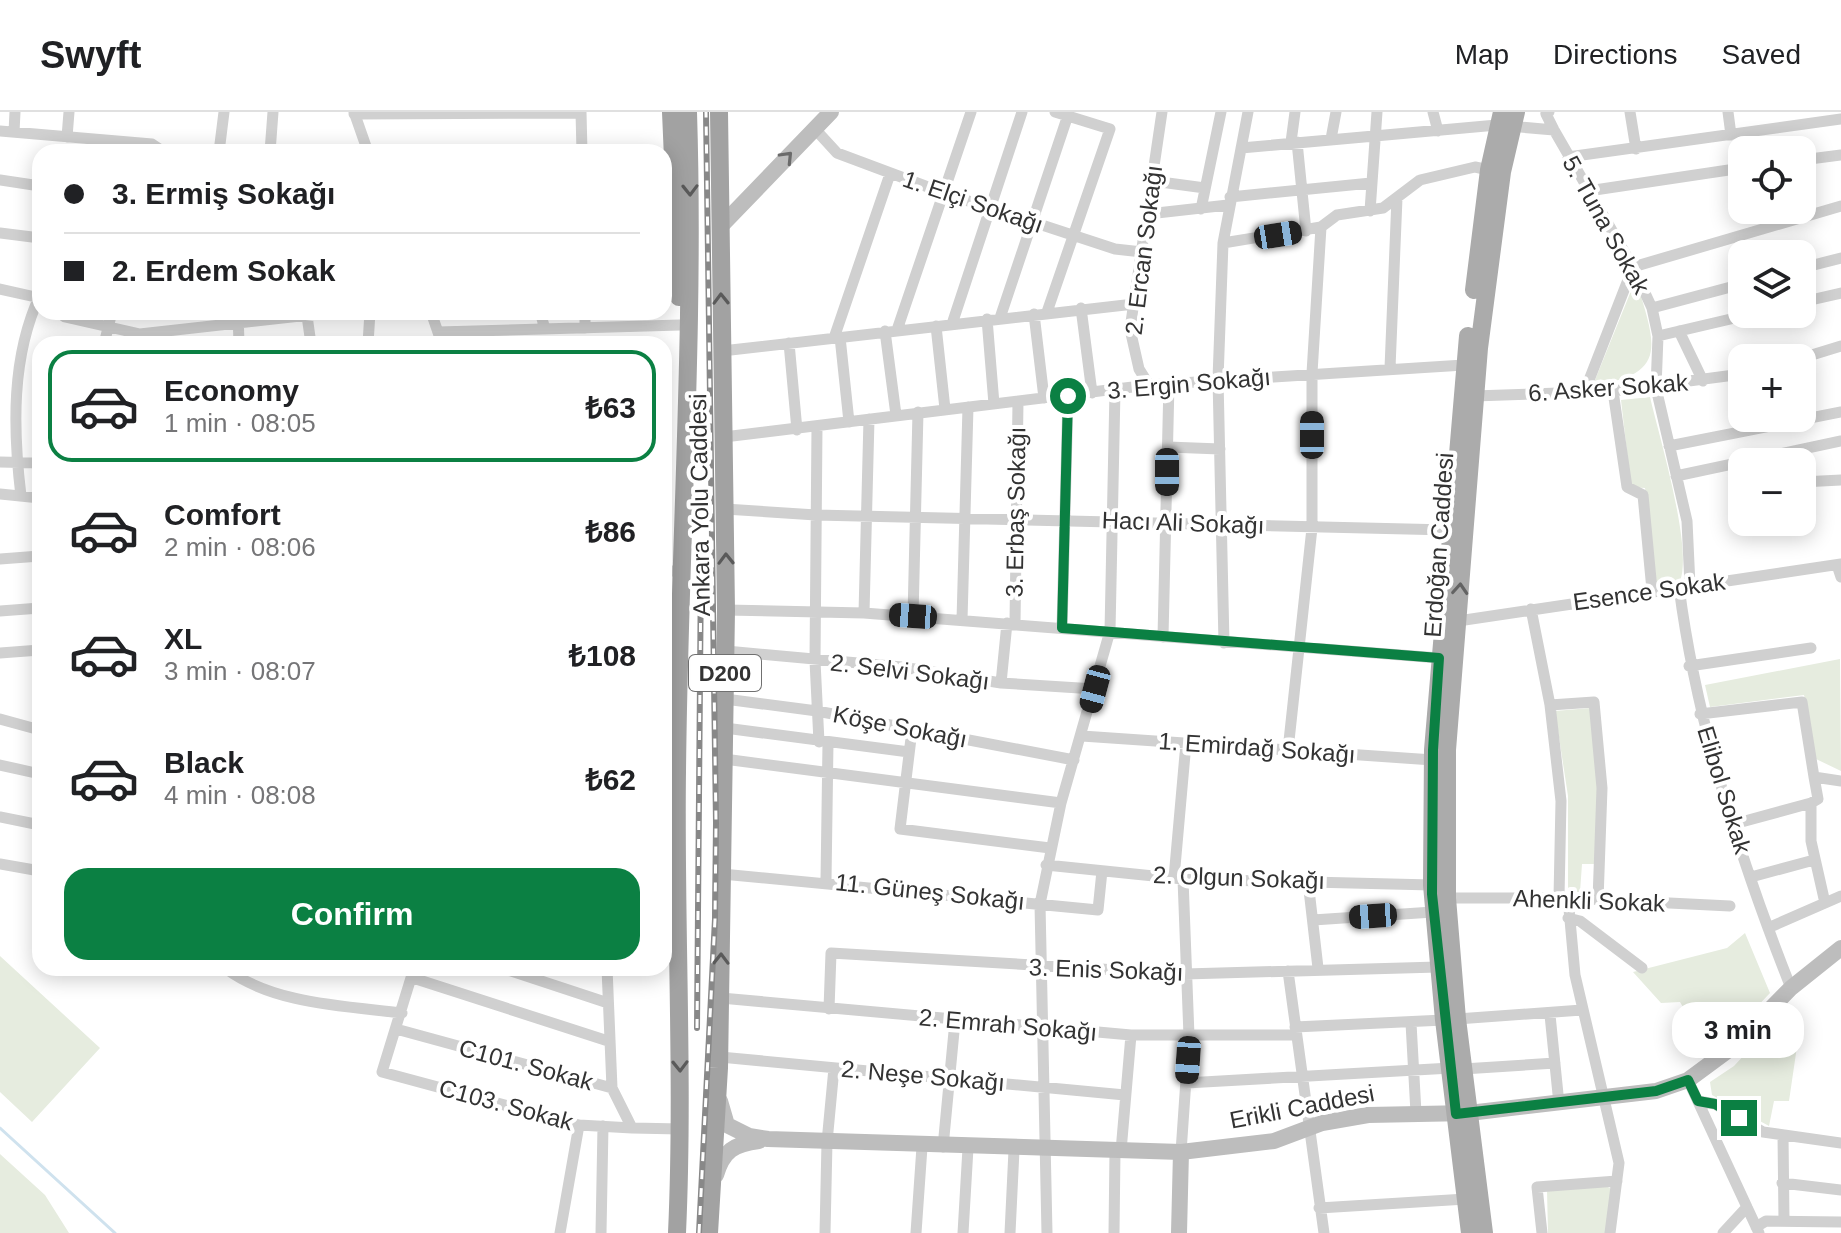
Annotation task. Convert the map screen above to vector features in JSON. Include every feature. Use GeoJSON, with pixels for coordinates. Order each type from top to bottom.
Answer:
{"type":"FeatureCollection","features":[{"type":"Feature","properties":{"kind":"highway"},"geometry":{"type":"LineString","coordinates":[[671,112],[685,419]]}},
{"type":"Feature","properties":{"kind":"highway","name":"Ankara Yolu Caddesi"},"geometry":{"type":"LineString","coordinates":[[672,675],[672,571],[690,321],[688,112]]}},
{"type":"Feature","properties":{"kind":"highway","name":"Ankara Yolu Caddesi"},"geometry":{"type":"LineString","coordinates":[[709,1233],[720,1057],[726,651],[719,112]]}},
{"type":"Feature","properties":{"kind":"highway"},"geometry":{"type":"LineString","coordinates":[[721,195],[727,112]]}},
{"type":"Feature","properties":{"kind":"highway","name":"Ankara Yolu Caddesi"},"geometry":{"type":"LineString","coordinates":[[672,924],[681,1129],[677,1233]]}},
{"type":"Feature","properties":{"kind":"main road"},"geometry":{"type":"LineString","coordinates":[[721,226],[831,112]]}},
{"type":"Feature","properties":{"kind":"main road","name":"Erdoğan Caddesi"},"geometry":{"type":"LineString","coordinates":[[1462,1113],[1450,1020],[1438,967],[1433,912],[1433,760],[1464,365],[1489,170],[1507,119]]}},
{"type":"Feature","properties":{"kind":"main road","name":"Erdoğan Caddesi"},"geometry":{"type":"LineString","coordinates":[[1450,1020],[1447,750],[1474,396],[1507,119]]}},
{"type":"Feature","properties":{"kind":"main road","name":"Erikli Caddesi"},"geometry":{"type":"LineString","coordinates":[[768,1139],[1014,1150],[1181,1152],[1274,1141],[1339,1119],[1462,1113],[1656,1091],[1688,1080],[1734,1046],[1791,988],[1841,948]]}},
{"type":"Feature","properties":{"kind":"main road"},"geometry":{"type":"LineString","coordinates":[[718,1091],[727,1125],[749,1136],[768,1139]]}},
{"type":"Feature","properties":{"kind":"main road"},"geometry":{"type":"LineString","coordinates":[[1462,1113],[1470,1233]]}},
{"type":"Feature","properties":{"kind":"main road"},"geometry":{"type":"LineString","coordinates":[[1462,1113],[1484,1233]]}},
{"type":"Feature","properties":{"kind":"main road"},"geometry":{"type":"LineString","coordinates":[[713,1186],[724,1154],[732,1147],[768,1139]]}},
{"type":"Feature","properties":{"kind":"main road"},"geometry":{"type":"LineString","coordinates":[[1179,1233],[1181,1152]]}},
{"type":"Feature","properties":{"kind":"street"},"geometry":{"type":"LineString","coordinates":[[14,132],[15,112]]}},
{"type":"Feature","properties":{"kind":"street"},"geometry":{"type":"LineString","coordinates":[[67,137],[69,112]]}},
{"type":"Feature","properties":{"kind":"street"},"geometry":{"type":"LineString","coordinates":[[220,144],[224,112]]}},
{"type":"Feature","properties":{"kind":"street"},"geometry":{"type":"LineString","coordinates":[[271,144],[273,112]]}},
{"type":"Feature","properties":{"kind":"street"},"geometry":{"type":"LineString","coordinates":[[896,415],[891,331],[944,193],[971,112]]}},
{"type":"Feature","properties":{"kind":"street"},"geometry":{"type":"LineString","coordinates":[[952,324],[1022,112]]}},
{"type":"Feature","properties":{"kind":"street"},"geometry":{"type":"LineString","coordinates":[[1047,312],[1110,129],[1055,112]]}},
{"type":"Feature","properties":{"kind":"street","name":"2. Ercan Sokağı"},"geometry":{"type":"LineString","coordinates":[[1149,385],[1133,350],[1130,329],[1162,112]]}},
{"type":"Feature","properties":{"kind":"street"},"geometry":{"type":"LineString","coordinates":[[1201,209],[1221,112]]}},
{"type":"Feature","properties":{"kind":"street"},"geometry":{"type":"LineString","coordinates":[[1224,643],[1218,379],[1223,243],[1248,112]]}},
{"type":"Feature","properties":{"kind":"street"},"geometry":{"type":"LineString","coordinates":[[1295,112],[1294,142],[1306,231]]}},
{"type":"Feature","properties":{"kind":"street"},"geometry":{"type":"LineString","coordinates":[[1331,139],[1336,112]]}},
{"type":"Feature","properties":{"kind":"street"},"geometry":{"type":"LineString","coordinates":[[1370,211],[1377,112]]}},
{"type":"Feature","properties":{"kind":"street"},"geometry":{"type":"LineString","coordinates":[[1433,112],[1438,131]]}},
{"type":"Feature","properties":{"kind":"street"},"geometry":{"type":"LineString","coordinates":[[1630,112],[1636,149]]}},
{"type":"Feature","properties":{"kind":"street"},"geometry":{"type":"LineString","coordinates":[[1728,112],[1731,135]]}},
{"type":"Feature","properties":{"kind":"street"},"geometry":{"type":"LineString","coordinates":[[365,144],[354,113],[581,113],[582,144]]}},
{"type":"Feature","properties":{"kind":"street","name":"5. Tuna Sokak"},"geometry":{"type":"LineString","coordinates":[[1548,113],[1568,157],[1633,267],[1652,308],[1658,336],[1656,388]]}},
{"type":"Feature","properties":{"kind":"street"},"geometry":{"type":"LineString","coordinates":[[1000,318],[1068,114]]}},
{"type":"Feature","properties":{"kind":"street"},"geometry":{"type":"LineString","coordinates":[[1241,148],[1438,131],[1507,119],[1554,130]]}},
{"type":"Feature","properties":{"kind":"street"},"geometry":{"type":"LineString","coordinates":[[1568,157],[1841,119]]}},
{"type":"Feature","properties":{"kind":"street","name":"1. Elçi Sokağı"},"geometry":{"type":"LineString","coordinates":[[815,129],[837,153],[890,174],[1115,249],[1142,252]]}},
{"type":"Feature","properties":{"kind":"street"},"geometry":{"type":"LineString","coordinates":[[0,131],[152,144]]}},
{"type":"Feature","properties":{"kind":"street"},"geometry":{"type":"LineString","coordinates":[[1816,158],[1841,155]]}},
{"type":"Feature","properties":{"kind":"street"},"geometry":{"type":"LineString","coordinates":[[1223,243],[1321,227],[1337,215],[1383,208],[1420,180],[1475,167],[1489,170]]}},
{"type":"Feature","properties":{"kind":"street"},"geometry":{"type":"LineString","coordinates":[[1588,191],[1728,170]]}},
{"type":"Feature","properties":{"kind":"street"},"geometry":{"type":"LineString","coordinates":[[849,422],[837,338],[890,174]]}},
{"type":"Feature","properties":{"kind":"street"},"geometry":{"type":"LineString","coordinates":[[0,180],[32,185]]}},
{"type":"Feature","properties":{"kind":"street"},"geometry":{"type":"LineString","coordinates":[[1153,181],[1205,188]]}},
{"type":"Feature","properties":{"kind":"street"},"geometry":{"type":"LineString","coordinates":[[1148,214],[1201,209],[1229,201],[1302,189],[1371,183]]}},
{"type":"Feature","properties":{"kind":"street"},"geometry":{"type":"LineString","coordinates":[[1390,368],[1397,198]]}},
{"type":"Feature","properties":{"kind":"street"},"geometry":{"type":"LineString","coordinates":[[1816,210],[1841,206]]}},
{"type":"Feature","properties":{"kind":"street"},"geometry":{"type":"LineString","coordinates":[[1584,393],[1633,267],[1759,224]]}},
{"type":"Feature","properties":{"kind":"street"},"geometry":{"type":"LineString","coordinates":[[1288,750],[1312,528],[1312,373],[1321,227]]}},
{"type":"Feature","properties":{"kind":"street"},"geometry":{"type":"LineString","coordinates":[[0,233],[32,237]]}},
{"type":"Feature","properties":{"kind":"street"},"geometry":{"type":"LineString","coordinates":[[1816,264],[1841,258]]}},
{"type":"Feature","properties":{"kind":"street"},"geometry":{"type":"LineString","coordinates":[[1652,308],[1728,288]]}},
{"type":"Feature","properties":{"kind":"street"},"geometry":{"type":"LineString","coordinates":[[0,289],[32,295]]}},
{"type":"Feature","properties":{"kind":"street"},"geometry":{"type":"LineString","coordinates":[[1816,299],[1841,293]]}},
{"type":"Feature","properties":{"kind":"street"},"geometry":{"type":"LineString","coordinates":[[722,351],[1134,304]]}},
{"type":"Feature","properties":{"kind":"street"},"geometry":{"type":"LineString","coordinates":[[1081,308],[1092,393]]}},
{"type":"Feature","properties":{"kind":"street"},"geometry":{"type":"LineString","coordinates":[[1034,314],[1044,398]]}},
{"type":"Feature","properties":{"kind":"street"},"geometry":{"type":"LineString","coordinates":[[21,496],[15,408],[32,318]]}},
{"type":"Feature","properties":{"kind":"street"},"geometry":{"type":"LineString","coordinates":[[987,319],[994,404]]}},
{"type":"Feature","properties":{"kind":"street"},"geometry":{"type":"LineString","coordinates":[[76,320],[140,334],[280,320]]}},
{"type":"Feature","properties":{"kind":"street"},"geometry":{"type":"LineString","coordinates":[[106,336],[110,320]]}},
{"type":"Feature","properties":{"kind":"street"},"geometry":{"type":"LineString","coordinates":[[239,320],[239,336]]}},
{"type":"Feature","properties":{"kind":"street"},"geometry":{"type":"LineString","coordinates":[[545,320],[554,336]]}},
{"type":"Feature","properties":{"kind":"street"},"geometry":{"type":"LineString","coordinates":[[585,320],[585,328]]}},
{"type":"Feature","properties":{"kind":"street"},"geometry":{"type":"LineString","coordinates":[[1658,336],[1728,320]]}},
{"type":"Feature","properties":{"kind":"street"},"geometry":{"type":"LineString","coordinates":[[464,336],[550,329],[680,325]]}},
{"type":"Feature","properties":{"kind":"street"},"geometry":{"type":"LineString","coordinates":[[936,326],[945,409]]}},
{"type":"Feature","properties":{"kind":"street"},"geometry":{"type":"LineString","coordinates":[[1679,331],[1703,381]]}},
{"type":"Feature","properties":{"kind":"street"},"geometry":{"type":"LineString","coordinates":[[789,343],[797,430]]}},
{"type":"Feature","properties":{"kind":"street"},"geometry":{"type":"LineString","coordinates":[[1816,354],[1841,346]]}},
{"type":"Feature","properties":{"kind":"street","name":"3. Ergin Sokağı"},"geometry":{"type":"LineString","coordinates":[[724,437],[1169,383],[1464,365]]}},
{"type":"Feature","properties":{"kind":"street","name":"6. Asker Sokak"},"geometry":{"type":"LineString","coordinates":[[1474,396],[1656,388],[1728,377]]}},
{"type":"Feature","properties":{"kind":"street"},"geometry":{"type":"LineString","coordinates":[[1163,637],[1169,383]]}},
{"type":"Feature","properties":{"kind":"street","name":"Elibol Sokak"},"geometry":{"type":"LineString","coordinates":[[1656,388],[1687,521],[1685,586],[1689,666],[1700,714],[1734,824],[1791,988]]}},
{"type":"Feature","properties":{"kind":"street"},"geometry":{"type":"LineString","coordinates":[[1047,1233],[1044,968],[1040,904],[1061,803],[1110,631],[1115,390]]}},
{"type":"Feature","properties":{"kind":"street"},"geometry":{"type":"LineString","coordinates":[[1613,391],[1627,487],[1643,495],[1652,590]]}},
{"type":"Feature","properties":{"kind":"street"},"geometry":{"type":"LineString","coordinates":[[1062,628],[1068,396]]}},
{"type":"Feature","properties":{"kind":"street","name":"3. Erbaş Sokağı"},"geometry":{"type":"LineString","coordinates":[[1001,683],[1011,623],[1017,518],[1018,401]]}},
{"type":"Feature","properties":{"kind":"street"},"geometry":{"type":"LineString","coordinates":[[962,620],[968,407]]}},
{"type":"Feature","properties":{"kind":"street"},"geometry":{"type":"LineString","coordinates":[[913,616],[918,412]]}},
{"type":"Feature","properties":{"kind":"street"},"geometry":{"type":"LineString","coordinates":[[1669,446],[1841,412]]}},
{"type":"Feature","properties":{"kind":"street"},"geometry":{"type":"LineString","coordinates":[[864,613],[869,419]]}},
{"type":"Feature","properties":{"kind":"street"},"geometry":{"type":"LineString","coordinates":[[817,426],[815,661],[817,711],[827,772],[826,881]]}},
{"type":"Feature","properties":{"kind":"street"},"geometry":{"type":"LineString","coordinates":[[1816,448],[1841,441]]}},
{"type":"Feature","properties":{"kind":"street"},"geometry":{"type":"LineString","coordinates":[[1168,447],[1220,449]]}},
{"type":"Feature","properties":{"kind":"street"},"geometry":{"type":"LineString","coordinates":[[0,462],[32,463]]}},
{"type":"Feature","properties":{"kind":"street"},"geometry":{"type":"LineString","coordinates":[[1676,476],[1728,467]]}},
{"type":"Feature","properties":{"kind":"street"},"geometry":{"type":"LineString","coordinates":[[1816,481],[1841,480]]}},
{"type":"Feature","properties":{"kind":"street"},"geometry":{"type":"LineString","coordinates":[[0,494],[32,497]]}},
{"type":"Feature","properties":{"kind":"street","name":"Hacı Ali Sokağı"},"geometry":{"type":"LineString","coordinates":[[725,509],[816,515],[1449,530]]}},
{"type":"Feature","properties":{"kind":"street"},"geometry":{"type":"LineString","coordinates":[[0,559],[32,557]]}},
{"type":"Feature","properties":{"kind":"street","name":"Esence Sokak"},"geometry":{"type":"LineString","coordinates":[[1458,621],[1652,590],[1840,569]]}},
{"type":"Feature","properties":{"kind":"street"},"geometry":{"type":"LineString","coordinates":[[0,611],[32,609]]}},
{"type":"Feature","properties":{"kind":"street"},"geometry":{"type":"LineString","coordinates":[[1531,609],[1550,705],[1561,801],[1563,898],[1582,1010],[1619,1163],[1610,1233]]}},
{"type":"Feature","properties":{"kind":"street"},"geometry":{"type":"LineString","coordinates":[[726,610],[913,616],[1439,658]]}},
{"type":"Feature","properties":{"kind":"street"},"geometry":{"type":"LineString","coordinates":[[1689,666],[1811,648]]}},
{"type":"Feature","properties":{"kind":"street"},"geometry":{"type":"LineString","coordinates":[[0,653],[32,651]]}},
{"type":"Feature","properties":{"kind":"street","name":"2. Selvi Sokağı"},"geometry":{"type":"LineString","coordinates":[[726,651],[902,667],[1001,683],[1095,689]]}},
{"type":"Feature","properties":{"kind":"street","name":"Köşe Sokağı"},"geometry":{"type":"LineString","coordinates":[[725,699],[817,711],[1074,760]]}},
{"type":"Feature","properties":{"kind":"street"},"geometry":{"type":"LineString","coordinates":[[1550,705],[1594,702],[1602,788],[1598,900]]}},
{"type":"Feature","properties":{"kind":"street"},"geometry":{"type":"LineString","coordinates":[[1700,714],[1802,702],[1818,799],[1734,824]]}},
{"type":"Feature","properties":{"kind":"street"},"geometry":{"type":"LineString","coordinates":[[0,719],[32,728]]}},
{"type":"Feature","properties":{"kind":"street"},"geometry":{"type":"LineString","coordinates":[[725,728],[909,752]]}},
{"type":"Feature","properties":{"kind":"street"},"geometry":{"type":"LineString","coordinates":[[912,730],[900,829],[1050,848]]}},
{"type":"Feature","properties":{"kind":"street","name":"1. Emirdağ Sokağı"},"geometry":{"type":"LineString","coordinates":[[1082,736],[1433,760]]}},
{"type":"Feature","properties":{"kind":"street"},"geometry":{"type":"LineString","coordinates":[[1181,1152],[1189,1036],[1179,878],[1186,743]]}},
{"type":"Feature","properties":{"kind":"street"},"geometry":{"type":"LineString","coordinates":[[724,759],[1061,803]]}},
{"type":"Feature","properties":{"kind":"street"},"geometry":{"type":"LineString","coordinates":[[0,765],[32,772]]}},
{"type":"Feature","properties":{"kind":"street"},"geometry":{"type":"LineString","coordinates":[[1814,777],[1841,781]]}},
{"type":"Feature","properties":{"kind":"street"},"geometry":{"type":"LineString","coordinates":[[1811,803],[1814,860],[1825,903]]}},
{"type":"Feature","properties":{"kind":"street"},"geometry":{"type":"LineString","coordinates":[[0,817],[32,823]]}},
{"type":"Feature","properties":{"kind":"street"},"geometry":{"type":"LineString","coordinates":[[1751,877],[1814,860]]}},
{"type":"Feature","properties":{"kind":"street"},"geometry":{"type":"LineString","coordinates":[[0,864],[32,870]]}},
{"type":"Feature","properties":{"kind":"street","name":"2. Olgun Sokağı"},"geometry":{"type":"LineString","coordinates":[[1046,865],[1179,878],[1432,885]]}},
{"type":"Feature","properties":{"kind":"street","name":"11. Güneş Sokağı"},"geometry":{"type":"LineString","coordinates":[[722,874],[826,881],[1098,910],[1102,871]]}},
{"type":"Feature","properties":{"kind":"street"},"geometry":{"type":"LineString","coordinates":[[1308,881],[1318,968]]}},
{"type":"Feature","properties":{"kind":"street"},"geometry":{"type":"LineString","coordinates":[[1768,928],[1841,896]]}},
{"type":"Feature","properties":{"kind":"street","name":"Ahenkli Sokak"},"geometry":{"type":"LineString","coordinates":[[1447,898],[1563,898],[1730,906]]}},
{"type":"Feature","properties":{"kind":"street"},"geometry":{"type":"LineString","coordinates":[[1313,920],[1433,912]]}},
{"type":"Feature","properties":{"kind":"street"},"geometry":{"type":"LineString","coordinates":[[1568,918],[1580,921],[1642,968]]}},
{"type":"Feature","properties":{"kind":"street","name":"3. Enis Sokağı"},"geometry":{"type":"LineString","coordinates":[[829,1009],[831,953],[1185,974],[1438,967]]}},
{"type":"Feature","properties":{"kind":"street"},"geometry":{"type":"LineString","coordinates":[[1288,971],[1307,1129],[1324,1233]]}},
{"type":"Feature","properties":{"kind":"street"},"geometry":{"type":"LineString","coordinates":[[246,976],[274,992],[328,1004],[402,1013]]}},
{"type":"Feature","properties":{"kind":"street"},"geometry":{"type":"LineString","coordinates":[[396,1029],[412,976]]}},
{"type":"Feature","properties":{"kind":"street"},"geometry":{"type":"LineString","coordinates":[[422,976],[608,1041]]}},
{"type":"Feature","properties":{"kind":"street"},"geometry":{"type":"LineString","coordinates":[[526,976],[608,1003]]}},
{"type":"Feature","properties":{"kind":"street"},"geometry":{"type":"LineString","coordinates":[[607,976],[612,1088]]}},
{"type":"Feature","properties":{"kind":"street","name":"2. Emrah Sokağı"},"geometry":{"type":"LineString","coordinates":[[721,998],[955,1021],[1131,1035],[1189,1036],[1550,1015],[1582,1010]]}},
{"type":"Feature","properties":{"kind":"street"},"geometry":{"type":"LineString","coordinates":[[1550,1015],[1559,1104]]}},
{"type":"Feature","properties":{"kind":"street"},"geometry":{"type":"LineString","coordinates":[[943,1147],[955,1021]]}},
{"type":"Feature","properties":{"kind":"street"},"geometry":{"type":"LineString","coordinates":[[1411,1023],[1416,1113]]}},
{"type":"Feature","properties":{"kind":"street","name":"C103. Sokak"},"geometry":{"type":"LineString","coordinates":[[396,1029],[382,1072],[579,1125],[632,1128]]}},
{"type":"Feature","properties":{"kind":"street","name":"C101. Sokak"},"geometry":{"type":"LineString","coordinates":[[396,1029],[612,1088],[632,1128]]}},
{"type":"Feature","properties":{"kind":"street"},"geometry":{"type":"LineString","coordinates":[[1114,1233],[1118,1151],[1131,1035]]}},
{"type":"Feature","properties":{"kind":"street","name":"2. Neşe Sokağı"},"geometry":{"type":"LineString","coordinates":[[720,1057],[1125,1095]]}},
{"type":"Feature","properties":{"kind":"street"},"geometry":{"type":"LineString","coordinates":[[1186,1083],[1555,1063]]}},
{"type":"Feature","properties":{"kind":"street"},"geometry":{"type":"LineString","coordinates":[[825,1233],[827,1142],[834,1068]]}},
{"type":"Feature","properties":{"kind":"street"},"geometry":{"type":"LineString","coordinates":[[1688,1080],[1757,1230],[1766,1221],[1841,1222]]}},
{"type":"Feature","properties":{"kind":"street"},"geometry":{"type":"LineString","coordinates":[[1698,1101],[1715,1104],[1763,1132],[1841,1143]]}},
{"type":"Feature","properties":{"kind":"street"},"geometry":{"type":"LineString","coordinates":[[560,1233],[579,1125]]}},
{"type":"Feature","properties":{"kind":"street"},"geometry":{"type":"LineString","coordinates":[[601,1233],[603,1126]]}},
{"type":"Feature","properties":{"kind":"street"},"geometry":{"type":"LineString","coordinates":[[632,1128],[681,1129]]}},
{"type":"Feature","properties":{"kind":"street"},"geometry":{"type":"LineString","coordinates":[[1783,1135],[1784,1221]]}},
{"type":"Feature","properties":{"kind":"street"},"geometry":{"type":"LineString","coordinates":[[916,1233],[922,1147]]}},
{"type":"Feature","properties":{"kind":"street"},"geometry":{"type":"LineString","coordinates":[[963,1233],[968,1148]]}},
{"type":"Feature","properties":{"kind":"street"},"geometry":{"type":"LineString","coordinates":[[1010,1233],[1014,1150]]}},
{"type":"Feature","properties":{"kind":"street"},"geometry":{"type":"LineString","coordinates":[[1542,1233],[1537,1187],[1617,1181]]}},
{"type":"Feature","properties":{"kind":"street"},"geometry":{"type":"LineString","coordinates":[[1782,1183],[1841,1190]]}},
{"type":"Feature","properties":{"kind":"street"},"geometry":{"type":"LineString","coordinates":[[1319,1208],[1466,1199]]}},
{"type":"Feature","properties":{"kind":"street"},"geometry":{"type":"LineString","coordinates":[[1723,1233],[1747,1207]]}},
{"type":"Feature","properties":{"kind":"shaded area"},"geometry":{"type":"Polygon","coordinates":[[[1633,286],[1638,286],[1649,325],[1650,354],[1645,365],[1634,373],[1593,385],[1633,286]]]}},
{"type":"Feature","properties":{"kind":"shaded area"},"geometry":{"type":"Polygon","coordinates":[[[1650,397],[1679,519],[1683,565],[1680,581],[1656,584],[1645,488],[1631,487],[1621,400],[1650,397]]]}},
{"type":"Feature","properties":{"kind":"shaded area"},"geometry":{"type":"Polygon","coordinates":[[[1840,659],[1841,771],[1816,759],[1804,695],[1710,707],[1705,685],[1840,659]]]}},
{"type":"Feature","properties":{"kind":"shaded area"},"geometry":{"type":"Polygon","coordinates":[[[1590,708],[1598,790],[1596,864],[1582,864],[1580,892],[1568,892],[1568,796],[1555,711],[1590,708]]]}},
{"type":"Feature","properties":{"kind":"shaded area"},"geometry":{"type":"Polygon","coordinates":[[[1745,933],[1770,993],[1715,1051],[1708,1046],[1700,1018],[1690,1019],[1680,1002],[1661,1003],[1633,972],[1727,948],[1745,933]]]}},
{"type":"Feature","properties":{"kind":"shaded area"},"geometry":{"type":"Polygon","coordinates":[[[0,956],[100,1048],[32,1122],[0,1092],[0,956]]]}},
{"type":"Feature","properties":{"kind":"shaded area"},"geometry":{"type":"Polygon","coordinates":[[[1787,1009],[1800,1026],[1789,1101],[1774,1101],[1769,1126],[1712,1095],[1710,1082],[1734,1066],[1787,1009]]]}},
{"type":"Feature","properties":{"kind":"shaded area"},"geometry":{"type":"Polygon","coordinates":[[[0,1154],[45,1195],[69,1233],[0,1233],[0,1154]]]}},
{"type":"Feature","properties":{"kind":"shaded area"},"geometry":{"type":"Polygon","coordinates":[[[1606,1186],[1613,1190],[1606,1233],[1548,1233],[1547,1190],[1606,1186]]]}},
{"type":"Feature","properties":{"kind":"waterway"},"geometry":{"type":"LineString","coordinates":[[0,1128],[115,1233]]}},
{"type":"Feature","properties":{"kind":"railway"},"geometry":{"type":"LineString","coordinates":[[699,1233],[715,919],[716,823],[706,112]]}},
{"type":"Feature","properties":{"kind":"railway"},"geometry":{"type":"LineString","coordinates":[[697,1028],[701,564]]}},
{"type":"Feature","properties":{"kind":"route"},"geometry":{"type":"LineString","coordinates":[[1068,396],[1062,628],[1439,658],[1433,750],[1432,894],[1456,1114],[1656,1091],[1688,1080],[1698,1101],[1715,1104],[1739,1118]]}}]}
